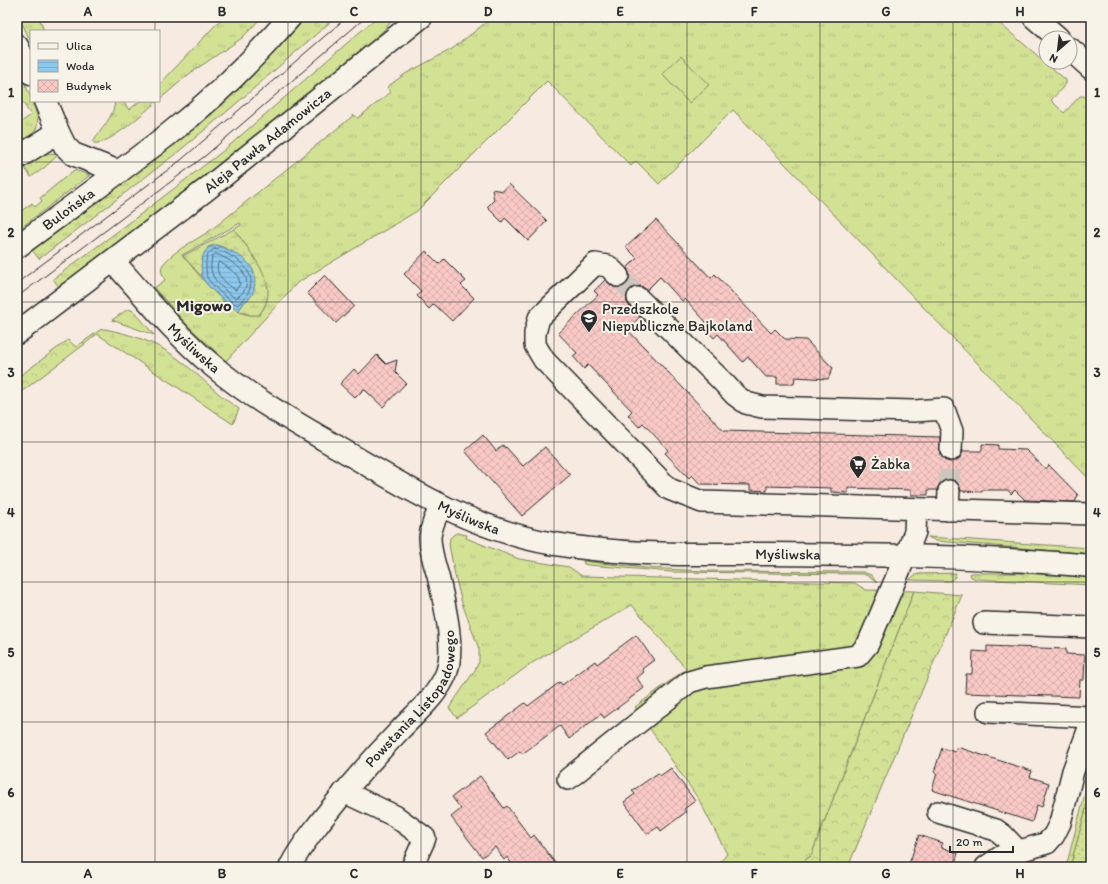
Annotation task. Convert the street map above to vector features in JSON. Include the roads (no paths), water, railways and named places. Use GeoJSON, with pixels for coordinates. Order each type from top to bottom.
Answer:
{"type":"FeatureCollection","features":[{"type":"Feature","properties":{"kind":"street"},"geometry":{"type":"LineString","coordinates":[[45,102],[65,146],[74,154],[119,172],[207,102],[245,65],[290,17]]}},
{"type":"Feature","properties":{"kind":"street","name":"Aleja Pawła Adamowicza"},"geometry":{"type":"LineString","coordinates":[[113,261],[207,190],[421,17]]}},
{"type":"Feature","properties":{"kind":"street"},"geometry":{"type":"LineString","coordinates":[[1034,17],[1049,30]]}},
{"type":"Feature","properties":{"kind":"street"},"geometry":{"type":"LineString","coordinates":[[17,46],[30,71]]}},
{"type":"Feature","properties":{"kind":"street"},"geometry":{"type":"LineString","coordinates":[[1078,56],[1091,68]]}},
{"type":"Feature","properties":{"kind":"street"},"geometry":{"type":"LineString","coordinates":[[17,158],[58,132]]}},
{"type":"Feature","properties":{"kind":"street","name":"Bulońska"},"geometry":{"type":"LineString","coordinates":[[17,247],[119,172]]}},
{"type":"Feature","properties":{"kind":"street"},"geometry":{"type":"LineString","coordinates":[[17,333],[113,261]]}},
{"type":"Feature","properties":{"kind":"street","name":"Myśliwska"},"geometry":{"type":"LineString","coordinates":[[113,261],[190,346],[214,367],[251,394],[310,431],[441,506],[482,524],[518,536],[547,543],[607,550],[682,554],[906,556],[1091,566]]}},
{"type":"Feature","properties":{"kind":"street"},"geometry":{"type":"LineString","coordinates":[[618,276],[608,266],[595,264],[539,318],[535,333],[535,345],[544,360],[669,490],[702,502],[916,509],[948,500],[1090,514]]}},
{"type":"Feature","properties":{"kind":"street"},"geometry":{"type":"LineString","coordinates":[[638,298],[735,395],[746,403],[762,407],[914,411],[944,409],[952,431],[951,450]]}},
{"type":"Feature","properties":{"kind":"street","name":"Powstania Listopadowego"},"geometry":{"type":"LineString","coordinates":[[290,867],[303,844],[344,792],[428,700],[440,685],[446,673],[450,657],[449,638],[443,598],[430,538],[432,527],[441,506]]}},
{"type":"Feature","properties":{"kind":"street"},"geometry":{"type":"LineString","coordinates":[[568,779],[689,682],[706,677],[858,656],[868,644],[906,556],[915,532],[916,509]]}},
{"type":"Feature","properties":{"kind":"street"},"geometry":{"type":"LineString","coordinates":[[984,623],[1091,626]]}},
{"type":"Feature","properties":{"kind":"street"},"geometry":{"type":"LineString","coordinates":[[988,712],[1091,717]]}},
{"type":"Feature","properties":{"kind":"street"},"geometry":{"type":"LineString","coordinates":[[986,867],[1002,856],[1047,843],[1054,835],[1060,823],[1074,771],[1091,723]]}},
{"type":"Feature","properties":{"kind":"street"},"geometry":{"type":"LineString","coordinates":[[344,792],[394,816],[425,838],[412,867]]}},
{"type":"Feature","properties":{"kind":"street"},"geometry":{"type":"LineString","coordinates":[[938,812],[996,830],[1003,835],[1018,851]]}},
{"type":"Feature","properties":{"kind":"water"},"geometry":{"type":"Polygon","coordinates":[[[216,245],[243,258],[252,268],[255,280],[253,292],[238,311],[214,291],[202,277],[201,265],[204,254],[208,248],[216,245]]]}},
{"type":"Feature","properties":{"kind":"tunnel"},"geometry":{"type":"LineString","coordinates":[[618,276],[638,298]]}},
{"type":"Feature","properties":{"kind":"tunnel"},"geometry":{"type":"LineString","coordinates":[[949,491],[951,450]]}},
{"type":"Feature","properties":{"kind":"tram line"},"geometry":{"type":"LineString","coordinates":[[17,283],[181,160],[347,17]]}},
{"type":"Feature","properties":{"kind":"tram line"},"geometry":{"type":"LineString","coordinates":[[17,297],[205,156],[366,17]]}},
{"type":"Feature","properties":{"kind":"place","name":"Przedszkole Niepubliczne Bajkoland"},"geometry":{"type":"Point","coordinates":[589,333]}},
{"type":"Feature","properties":{"kind":"place","name":"Żabka"},"geometry":{"type":"Point","coordinates":[858,479]}},
{"type":"Feature","properties":{"kind":"district","name":"Migowo"},"geometry":{"type":"Point","coordinates":[204,305]}}]}
